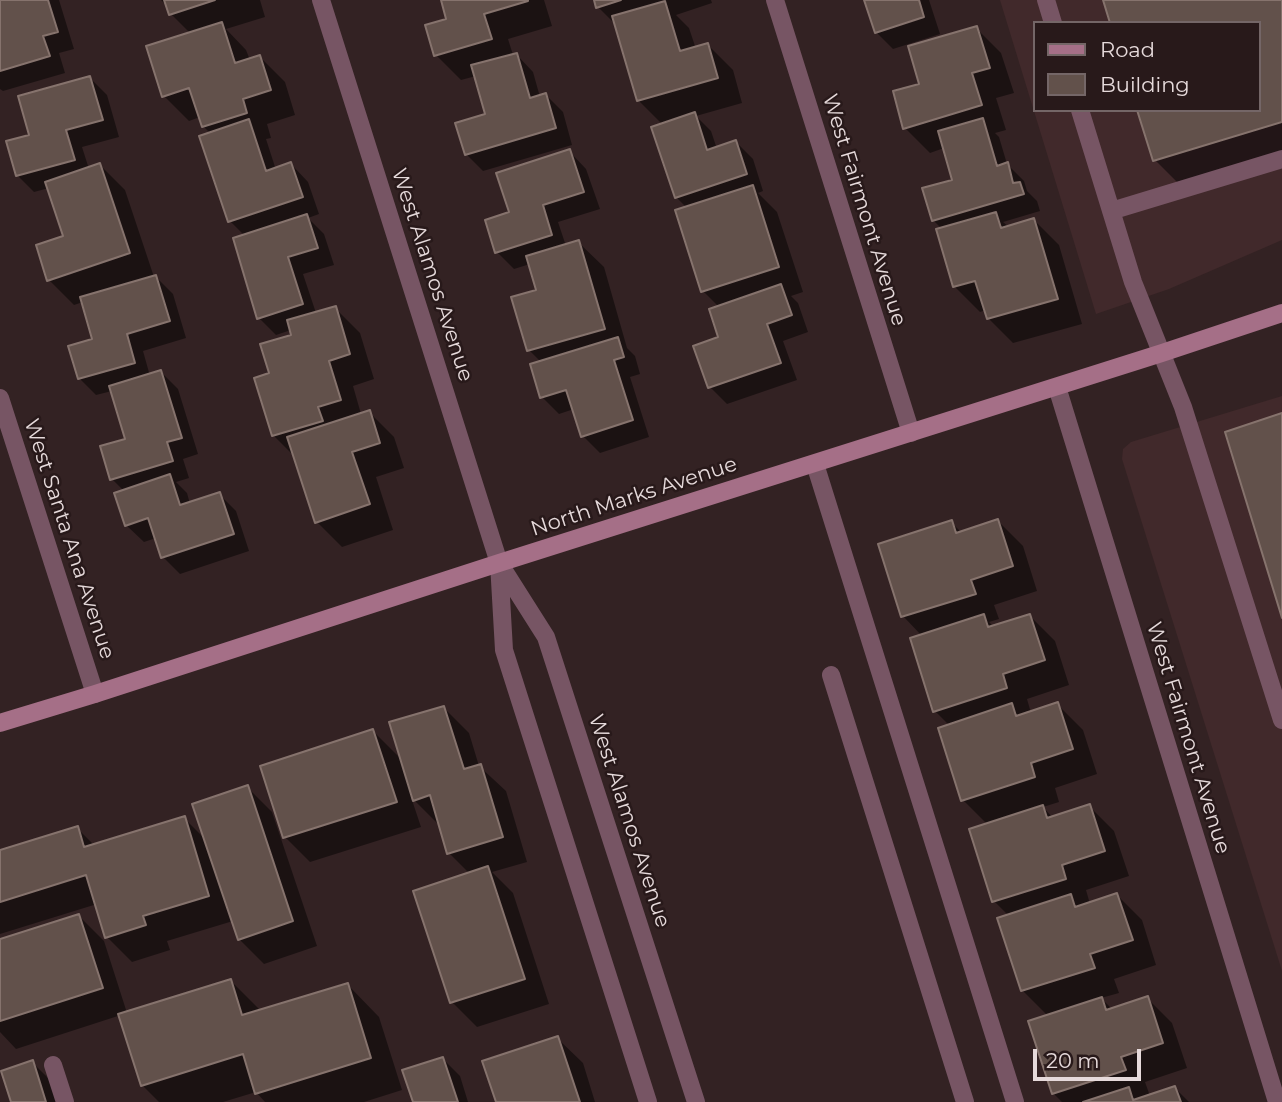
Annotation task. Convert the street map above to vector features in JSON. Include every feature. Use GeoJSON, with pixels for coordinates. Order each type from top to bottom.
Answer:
{"type":"FeatureCollection","features":[{"type":"Feature","properties":{"kind":"main road","name":"North Marks Avenue"},"geometry":{"type":"LineString","coordinates":[[0,723],[1162,354],[1282,313]]}},
{"type":"Feature","properties":{"kind":"street","name":"West Alamos Avenue"},"geometry":{"type":"LineString","coordinates":[[321,0],[499,563],[504,650],[648,1102]]}},
{"type":"Feature","properties":{"kind":"street","name":"West Fairmont Avenue"},"geometry":{"type":"LineString","coordinates":[[775,0],[911,433]]}},
{"type":"Feature","properties":{"kind":"street"},"geometry":{"type":"LineString","coordinates":[[1046,0],[1052,21]]}},
{"type":"Feature","properties":{"kind":"street"},"geometry":{"type":"LineString","coordinates":[[1081,112],[1133,282],[1183,408],[1282,720]]}},
{"type":"Feature","properties":{"kind":"street"},"geometry":{"type":"LineString","coordinates":[[1111,211],[1282,159]]}},
{"type":"Feature","properties":{"kind":"street","name":"West Fairmont Avenue"},"geometry":{"type":"LineString","coordinates":[[1057,387],[1278,1098]]}},
{"type":"Feature","properties":{"kind":"street","name":"West Santa Ana Avenue"},"geometry":{"type":"LineString","coordinates":[[0,398],[95,694]]}},
{"type":"Feature","properties":{"kind":"street"},"geometry":{"type":"LineString","coordinates":[[815,464],[1014,1102]]}},
{"type":"Feature","properties":{"kind":"street","name":"West Alamos Avenue"},"geometry":{"type":"LineString","coordinates":[[499,563],[546,637],[696,1102]]}},
{"type":"Feature","properties":{"kind":"street"},"geometry":{"type":"LineString","coordinates":[[831,675],[965,1102]]}},
{"type":"Feature","properties":{"kind":"street"},"geometry":{"type":"LineString","coordinates":[[53,1065],[65,1102]]}},
{"type":"Feature","properties":{"kind":"shaded area"},"geometry":{"type":"Polygon","coordinates":[[[1000,0],[1282,0],[1282,240],[1169,289],[1096,314],[1034,112],[1261,112],[1261,21],[1034,21],[1034,111],[1000,0]]]}},
{"type":"Feature","properties":{"kind":"shaded area"},"geometry":{"type":"Polygon","coordinates":[[[1282,396],[1282,971],[1122,459],[1123,449],[1131,442],[1282,396]]]}},
{"type":"Feature","properties":{"kind":"building"},"geometry":{"type":"Polygon","coordinates":[[[0,0],[48,0],[58,32],[43,36],[50,56],[0,71],[0,0]]]}},
{"type":"Feature","properties":{"kind":"building"},"geometry":{"type":"Polygon","coordinates":[[[164,0],[215,0],[169,15],[164,0]]]}},
{"type":"Feature","properties":{"kind":"building"},"geometry":{"type":"Polygon","coordinates":[[[441,0],[528,1],[484,14],[492,39],[434,56],[425,25],[446,19],[441,0]]]}},
{"type":"Feature","properties":{"kind":"building"},"geometry":{"type":"Polygon","coordinates":[[[594,0],[621,0],[596,8],[594,0]]]}},
{"type":"Feature","properties":{"kind":"building"},"geometry":{"type":"Polygon","coordinates":[[[864,0],[919,0],[924,17],[875,33],[864,0]]]}},
{"type":"Feature","properties":{"kind":"building"},"geometry":{"type":"Polygon","coordinates":[[[1103,0],[1282,0],[1282,122],[1153,161],[1138,112],[1261,112],[1261,21],[1109,21],[1103,0]]]}},
{"type":"Feature","properties":{"kind":"building"},"geometry":{"type":"Polygon","coordinates":[[[665,1],[680,51],[708,43],[718,78],[637,101],[612,16],[665,1]]]}},
{"type":"Feature","properties":{"kind":"building"},"geometry":{"type":"Polygon","coordinates":[[[222,22],[235,63],[260,55],[271,90],[243,99],[247,113],[202,127],[189,88],[162,97],[146,46],[222,22]]]}},
{"type":"Feature","properties":{"kind":"building"},"geometry":{"type":"Polygon","coordinates":[[[977,26],[990,68],[972,73],[982,105],[903,129],[893,91],[919,84],[908,46],[977,26]]]}},
{"type":"Feature","properties":{"kind":"building"},"geometry":{"type":"Polygon","coordinates":[[[517,53],[530,98],[546,93],[556,128],[465,155],[455,123],[485,114],[471,65],[517,53]]]}},
{"type":"Feature","properties":{"kind":"building"},"geometry":{"type":"Polygon","coordinates":[[[90,76],[103,120],[66,130],[75,160],[16,176],[6,141],[29,135],[18,96],[90,76]]]}},
{"type":"Feature","properties":{"kind":"building"},"geometry":{"type":"Polygon","coordinates":[[[695,112],[707,150],[736,140],[747,174],[675,198],[651,127],[695,112]]]}},
{"type":"Feature","properties":{"kind":"building"},"geometry":{"type":"Polygon","coordinates":[[[983,118],[997,166],[1008,162],[1013,183],[1020,182],[1024,194],[932,221],[922,188],[952,180],[938,131],[983,118]]]}},
{"type":"Feature","properties":{"kind":"building"},"geometry":{"type":"Polygon","coordinates":[[[249,119],[266,171],[291,162],[303,197],[228,222],[199,136],[249,119]]]}},
{"type":"Feature","properties":{"kind":"building"},"geometry":{"type":"Polygon","coordinates":[[[570,149],[584,192],[543,205],[552,235],[495,253],[485,220],[509,212],[496,173],[570,149]]]}},
{"type":"Feature","properties":{"kind":"building"},"geometry":{"type":"Polygon","coordinates":[[[100,163],[130,253],[47,281],[36,245],[63,236],[45,182],[100,163]]]}},
{"type":"Feature","properties":{"kind":"building"},"geometry":{"type":"Polygon","coordinates":[[[753,185],[779,267],[701,292],[675,210],[753,185]]]}},
{"type":"Feature","properties":{"kind":"building"},"geometry":{"type":"Polygon","coordinates":[[[996,212],[1001,228],[1034,218],[1058,299],[987,319],[975,281],[953,287],[936,229],[996,212]]]}},
{"type":"Feature","properties":{"kind":"building"},"geometry":{"type":"Polygon","coordinates":[[[307,214],[318,248],[288,257],[303,304],[257,319],[233,238],[307,214]]]}},
{"type":"Feature","properties":{"kind":"building"},"geometry":{"type":"Polygon","coordinates":[[[579,240],[605,329],[527,351],[511,297],[536,290],[526,256],[579,240]]]}},
{"type":"Feature","properties":{"kind":"building"},"geometry":{"type":"Polygon","coordinates":[[[156,275],[170,321],[127,334],[135,363],[78,379],[68,346],[92,339],[80,297],[156,275]]]}},
{"type":"Feature","properties":{"kind":"building"},"geometry":{"type":"Polygon","coordinates":[[[781,284],[792,315],[767,324],[781,363],[708,388],[693,346],[718,337],[709,309],[781,284]]]}},
{"type":"Feature","properties":{"kind":"building"},"geometry":{"type":"Polygon","coordinates":[[[336,306],[350,354],[329,361],[341,400],[318,407],[323,421],[272,436],[254,378],[269,373],[260,344],[291,335],[287,320],[336,306]]]}},
{"type":"Feature","properties":{"kind":"building"},"geometry":{"type":"Polygon","coordinates":[[[618,337],[624,357],[614,360],[633,420],[581,437],[566,390],[540,398],[530,364],[618,337]]]}},
{"type":"Feature","properties":{"kind":"building"},"geometry":{"type":"Polygon","coordinates":[[[161,370],[182,438],[167,442],[173,461],[110,480],[100,446],[125,439],[109,386],[161,370]]]}},
{"type":"Feature","properties":{"kind":"building"},"geometry":{"type":"Polygon","coordinates":[[[370,410],[380,443],[352,452],[370,504],[315,523],[287,437],[370,410]]]}},
{"type":"Feature","properties":{"kind":"building"},"geometry":{"type":"Polygon","coordinates":[[[1282,413],[1282,618],[1225,432],[1282,413]]]}},
{"type":"Feature","properties":{"kind":"building"},"geometry":{"type":"Polygon","coordinates":[[[170,474],[180,505],[220,492],[234,534],[161,558],[148,518],[125,526],[114,493],[170,474]]]}},
{"type":"Feature","properties":{"kind":"building"},"geometry":{"type":"Polygon","coordinates":[[[998,519],[1013,566],[971,580],[976,594],[901,617],[878,544],[952,520],[956,533],[998,519]]]}},
{"type":"Feature","properties":{"kind":"building"},"geometry":{"type":"Polygon","coordinates":[[[984,614],[988,627],[1030,614],[1045,660],[1003,674],[1007,688],[933,712],[910,638],[984,614]]]}},
{"type":"Feature","properties":{"kind":"building"},"geometry":{"type":"Polygon","coordinates":[[[1058,702],[1073,749],[1031,763],[1035,777],[961,801],[938,728],[1012,703],[1016,716],[1058,702]]]}},
{"type":"Feature","properties":{"kind":"building"},"geometry":{"type":"Polygon","coordinates":[[[444,706],[464,769],[481,764],[503,837],[447,854],[430,795],[413,801],[389,722],[444,706]]]}},
{"type":"Feature","properties":{"kind":"building"},"geometry":{"type":"Polygon","coordinates":[[[373,729],[397,802],[283,838],[260,766],[373,729]]]}},
{"type":"Feature","properties":{"kind":"building"},"geometry":{"type":"Polygon","coordinates":[[[248,785],[293,921],[238,940],[192,804],[248,785]]]}},
{"type":"Feature","properties":{"kind":"building"},"geometry":{"type":"Polygon","coordinates":[[[1090,804],[1105,851],[1062,865],[1066,879],[992,902],[969,829],[1043,805],[1047,818],[1090,804]]]}},
{"type":"Feature","properties":{"kind":"building"},"geometry":{"type":"Polygon","coordinates":[[[185,816],[209,896],[143,916],[146,925],[105,938],[86,875],[0,902],[0,850],[78,826],[84,847],[185,816]]]}},
{"type":"Feature","properties":{"kind":"building"},"geometry":{"type":"Polygon","coordinates":[[[488,866],[525,979],[450,1003],[413,891],[488,866]]]}},
{"type":"Feature","properties":{"kind":"building"},"geometry":{"type":"Polygon","coordinates":[[[1117,893],[1133,940],[1090,954],[1095,968],[1021,991],[997,918],[1071,894],[1075,907],[1117,893]]]}},
{"type":"Feature","properties":{"kind":"building"},"geometry":{"type":"Polygon","coordinates":[[[79,914],[103,988],[0,1021],[0,939],[79,914]]]}},
{"type":"Feature","properties":{"kind":"building"},"geometry":{"type":"Polygon","coordinates":[[[231,979],[242,1015],[348,983],[371,1058],[255,1094],[243,1054],[141,1086],[118,1014],[231,979]]]}},
{"type":"Feature","properties":{"kind":"building"},"geometry":{"type":"Polygon","coordinates":[[[1148,996],[1163,1043],[1121,1057],[1126,1070],[1052,1094],[1028,1021],[1102,997],[1106,1010],[1148,996]]]}},
{"type":"Feature","properties":{"kind":"building"},"geometry":{"type":"Polygon","coordinates":[[[558,1036],[580,1102],[496,1102],[482,1061],[558,1036]]]}},
{"type":"Feature","properties":{"kind":"building"},"geometry":{"type":"Polygon","coordinates":[[[443,1057],[458,1102],[413,1102],[402,1070],[443,1057]]]}},
{"type":"Feature","properties":{"kind":"building"},"geometry":{"type":"Polygon","coordinates":[[[33,1060],[46,1102],[11,1102],[1,1071],[33,1060]]]}},
{"type":"Feature","properties":{"kind":"building"},"geometry":{"type":"Polygon","coordinates":[[[1175,1086],[1181,1102],[1083,1102],[1129,1087],[1133,1100],[1175,1086]]]}}]}
